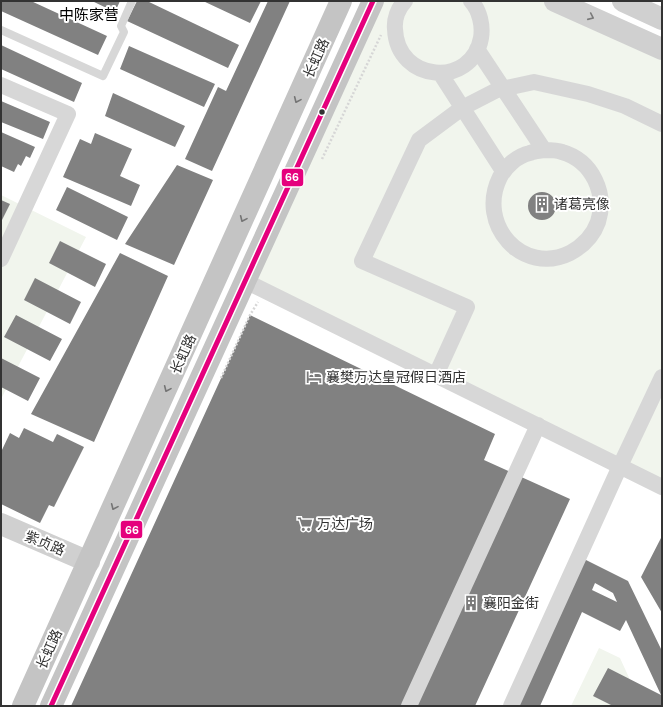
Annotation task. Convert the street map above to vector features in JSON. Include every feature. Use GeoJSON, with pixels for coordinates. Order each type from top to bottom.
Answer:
{"type":"FeatureCollection","features":[{"type":"Feature","properties":{"kind":"highway","name":"长虹路"},"geometry":{"type":"LineString","coordinates":[[23,706],[341,1]]}},
{"type":"Feature","properties":{"kind":"highway","name":"长虹路"},"geometry":{"type":"LineString","coordinates":[[51,706],[372,1]]}},
{"type":"Feature","properties":{"kind":"street"},"geometry":{"type":"LineString","coordinates":[[405,1],[397,14],[394,25],[395,38],[399,49],[407,61],[419,69],[440,73],[452,71],[462,66],[471,59],[477,49],[482,31],[480,17],[471,1]]}},
{"type":"Feature","properties":{"kind":"street"},"geometry":{"type":"LineString","coordinates":[[556,1],[662,49]]}},
{"type":"Feature","properties":{"kind":"street"},"geometry":{"type":"LineString","coordinates":[[623,1],[662,19]]}},
{"type":"Feature","properties":{"kind":"street"},"geometry":{"type":"LineString","coordinates":[[477,49],[544,150]]}},
{"type":"Feature","properties":{"kind":"street"},"geometry":{"type":"LineString","coordinates":[[440,73],[504,171]]}},
{"type":"Feature","properties":{"kind":"street"},"geometry":{"type":"LineString","coordinates":[[436,375],[467,307],[362,261],[419,140],[462,108],[497,90],[534,82],[588,94],[618,104],[662,124]]}},
{"type":"Feature","properties":{"kind":"street"},"geometry":{"type":"LineString","coordinates":[[1,85],[68,114],[1,260]]}},
{"type":"Feature","properties":{"kind":"street"},"geometry":{"type":"LineString","coordinates":[[544,150],[562,152],[577,158],[589,169],[596,181],[601,195],[601,212],[595,229],[588,240],[578,249],[566,255],[552,258],[536,257],[522,252],[510,244],[502,234],[494,214],[493,201],[495,188],[504,171],[515,160],[529,153],[544,150]]}},
{"type":"Feature","properties":{"kind":"street"},"geometry":{"type":"LineString","coordinates":[[245,281],[662,486]]}},
{"type":"Feature","properties":{"kind":"street"},"geometry":{"type":"LineString","coordinates":[[511,706],[620,466],[662,378]]}},
{"type":"Feature","properties":{"kind":"street"},"geometry":{"type":"LineString","coordinates":[[409,706],[538,425]]}},
{"type":"Feature","properties":{"kind":"street","name":"紫贞路"},"geometry":{"type":"LineString","coordinates":[[1,524],[89,562]]}},
{"type":"Feature","properties":{"kind":"lane"},"geometry":{"type":"LineString","coordinates":[[1,30],[103,76],[124,32],[121,26],[132,1]]}},
{"type":"Feature","properties":{"kind":"path"},"geometry":{"type":"LineString","coordinates":[[319,163],[382,34]]}},
{"type":"Feature","properties":{"kind":"path"},"geometry":{"type":"LineString","coordinates":[[220,380],[250,315],[264,290]]}},
{"type":"Feature","properties":{"kind":"shaded area"},"geometry":{"type":"Polygon","coordinates":[[[373,1],[555,1],[662,49],[662,487],[245,281],[373,1]]]}},
{"type":"Feature","properties":{"kind":"shaded area"},"geometry":{"type":"Polygon","coordinates":[[[1,195],[86,237],[1,399],[1,195]]]}},
{"type":"Feature","properties":{"kind":"shaded area"},"geometry":{"type":"Polygon","coordinates":[[[599,648],[620,658],[642,706],[571,706],[599,648]]]}},
{"type":"Feature","properties":{"kind":"building"},"geometry":{"type":"Polygon","coordinates":[[[1,1],[31,1],[107,36],[98,55],[1,11],[1,1]]]}},
{"type":"Feature","properties":{"kind":"building"},"geometry":{"type":"Polygon","coordinates":[[[92,1],[120,1],[115,12],[92,1]]]}},
{"type":"Feature","properties":{"kind":"building"},"geometry":{"type":"Polygon","coordinates":[[[137,1],[147,1],[239,45],[228,68],[127,21],[137,1]]]}},
{"type":"Feature","properties":{"kind":"building"},"geometry":{"type":"Polygon","coordinates":[[[203,1],[261,1],[250,23],[203,1]]]}},
{"type":"Feature","properties":{"kind":"building"},"geometry":{"type":"Polygon","coordinates":[[[268,1],[290,1],[212,171],[185,159],[218,87],[226,91],[268,1]]]}},
{"type":"Feature","properties":{"kind":"building"},"geometry":{"type":"Polygon","coordinates":[[[1,45],[82,83],[74,102],[1,69],[1,45]]]}},
{"type":"Feature","properties":{"kind":"building"},"geometry":{"type":"Polygon","coordinates":[[[129,46],[215,84],[204,107],[120,69],[129,46]]]}},
{"type":"Feature","properties":{"kind":"building"},"geometry":{"type":"Polygon","coordinates":[[[113,93],[185,126],[175,147],[105,116],[113,93]]]}},
{"type":"Feature","properties":{"kind":"building"},"geometry":{"type":"Polygon","coordinates":[[[1,101],[50,122],[43,139],[1,122],[1,101]]]}},
{"type":"Feature","properties":{"kind":"building"},"geometry":{"type":"Polygon","coordinates":[[[1,132],[35,147],[30,158],[26,156],[21,166],[18,164],[14,172],[1,166],[1,132]]]}},
{"type":"Feature","properties":{"kind":"building"},"geometry":{"type":"Polygon","coordinates":[[[95,133],[132,149],[120,176],[140,185],[131,206],[63,177],[80,139],[91,144],[95,133]]]}},
{"type":"Feature","properties":{"kind":"building"},"geometry":{"type":"Polygon","coordinates":[[[177,165],[213,180],[174,265],[125,244],[177,165]]]}},
{"type":"Feature","properties":{"kind":"building"},"geometry":{"type":"Polygon","coordinates":[[[67,187],[128,217],[117,240],[56,210],[67,187]]]}},
{"type":"Feature","properties":{"kind":"building","name":"诸葛亮像"},"geometry":{"type":"Polygon","coordinates":[[[542,192],[552,196],[556,206],[552,216],[542,220],[532,216],[528,206],[532,196],[542,192]]]}},
{"type":"Feature","properties":{"kind":"building"},"geometry":{"type":"Polygon","coordinates":[[[1,200],[10,204],[1,222],[1,200]]]}},
{"type":"Feature","properties":{"kind":"building"},"geometry":{"type":"Polygon","coordinates":[[[60,241],[106,264],[95,287],[49,263],[60,241]]]}},
{"type":"Feature","properties":{"kind":"building"},"geometry":{"type":"Polygon","coordinates":[[[120,253],[168,276],[94,442],[31,414],[120,253]]]}},
{"type":"Feature","properties":{"kind":"building"},"geometry":{"type":"Polygon","coordinates":[[[35,278],[81,302],[70,324],[24,300],[35,278]]]}},
{"type":"Feature","properties":{"kind":"building"},"geometry":{"type":"Polygon","coordinates":[[[16,315],[62,339],[50,361],[4,337],[16,315]]]}},
{"type":"Feature","properties":{"kind":"building","name":"万达广场"},"geometry":{"type":"Polygon","coordinates":[[[250,315],[495,434],[484,460],[570,499],[475,706],[71,706],[250,315]]]}},
{"type":"Feature","properties":{"kind":"building"},"geometry":{"type":"Polygon","coordinates":[[[1,358],[40,378],[28,401],[1,387],[1,358]]]}},
{"type":"Feature","properties":{"kind":"building"},"geometry":{"type":"Polygon","coordinates":[[[24,428],[53,442],[57,434],[84,447],[54,507],[49,505],[40,523],[1,504],[1,452],[10,433],[19,438],[24,428]]]}},
{"type":"Feature","properties":{"kind":"building"},"geometry":{"type":"Polygon","coordinates":[[[662,536],[662,613],[641,577],[662,536]]]}},
{"type":"Feature","properties":{"kind":"building"},"geometry":{"type":"Polygon","coordinates":[[[584,559],[628,581],[662,651],[662,706],[613,706],[593,696],[608,668],[661,695],[626,620],[620,631],[582,612],[540,706],[518,706],[584,559]],[[595,583],[592,590],[617,602],[613,593],[595,583]]]}},
{"type":"Feature","properties":{"kind":"transit line","name":"66"},"geometry":{"type":"LineString","coordinates":[[51,706],[373,1]]}},
{"type":"Feature","properties":{"kind":"place","name":"诸葛亮像"},"geometry":{"type":"Point","coordinates":[542,204]}},
{"type":"Feature","properties":{"kind":"place","name":"襄樊万达皇冠假日酒店"},"geometry":{"type":"Point","coordinates":[314,377]}},
{"type":"Feature","properties":{"kind":"place","name":"万达广场"},"geometry":{"type":"Point","coordinates":[305,524]}},
{"type":"Feature","properties":{"kind":"place","name":"襄阳金街"},"geometry":{"type":"Point","coordinates":[471,603]}},
{"type":"Feature","properties":{"kind":"district","name":"中陈家营"},"geometry":{"type":"Point","coordinates":[89,15]}}]}
